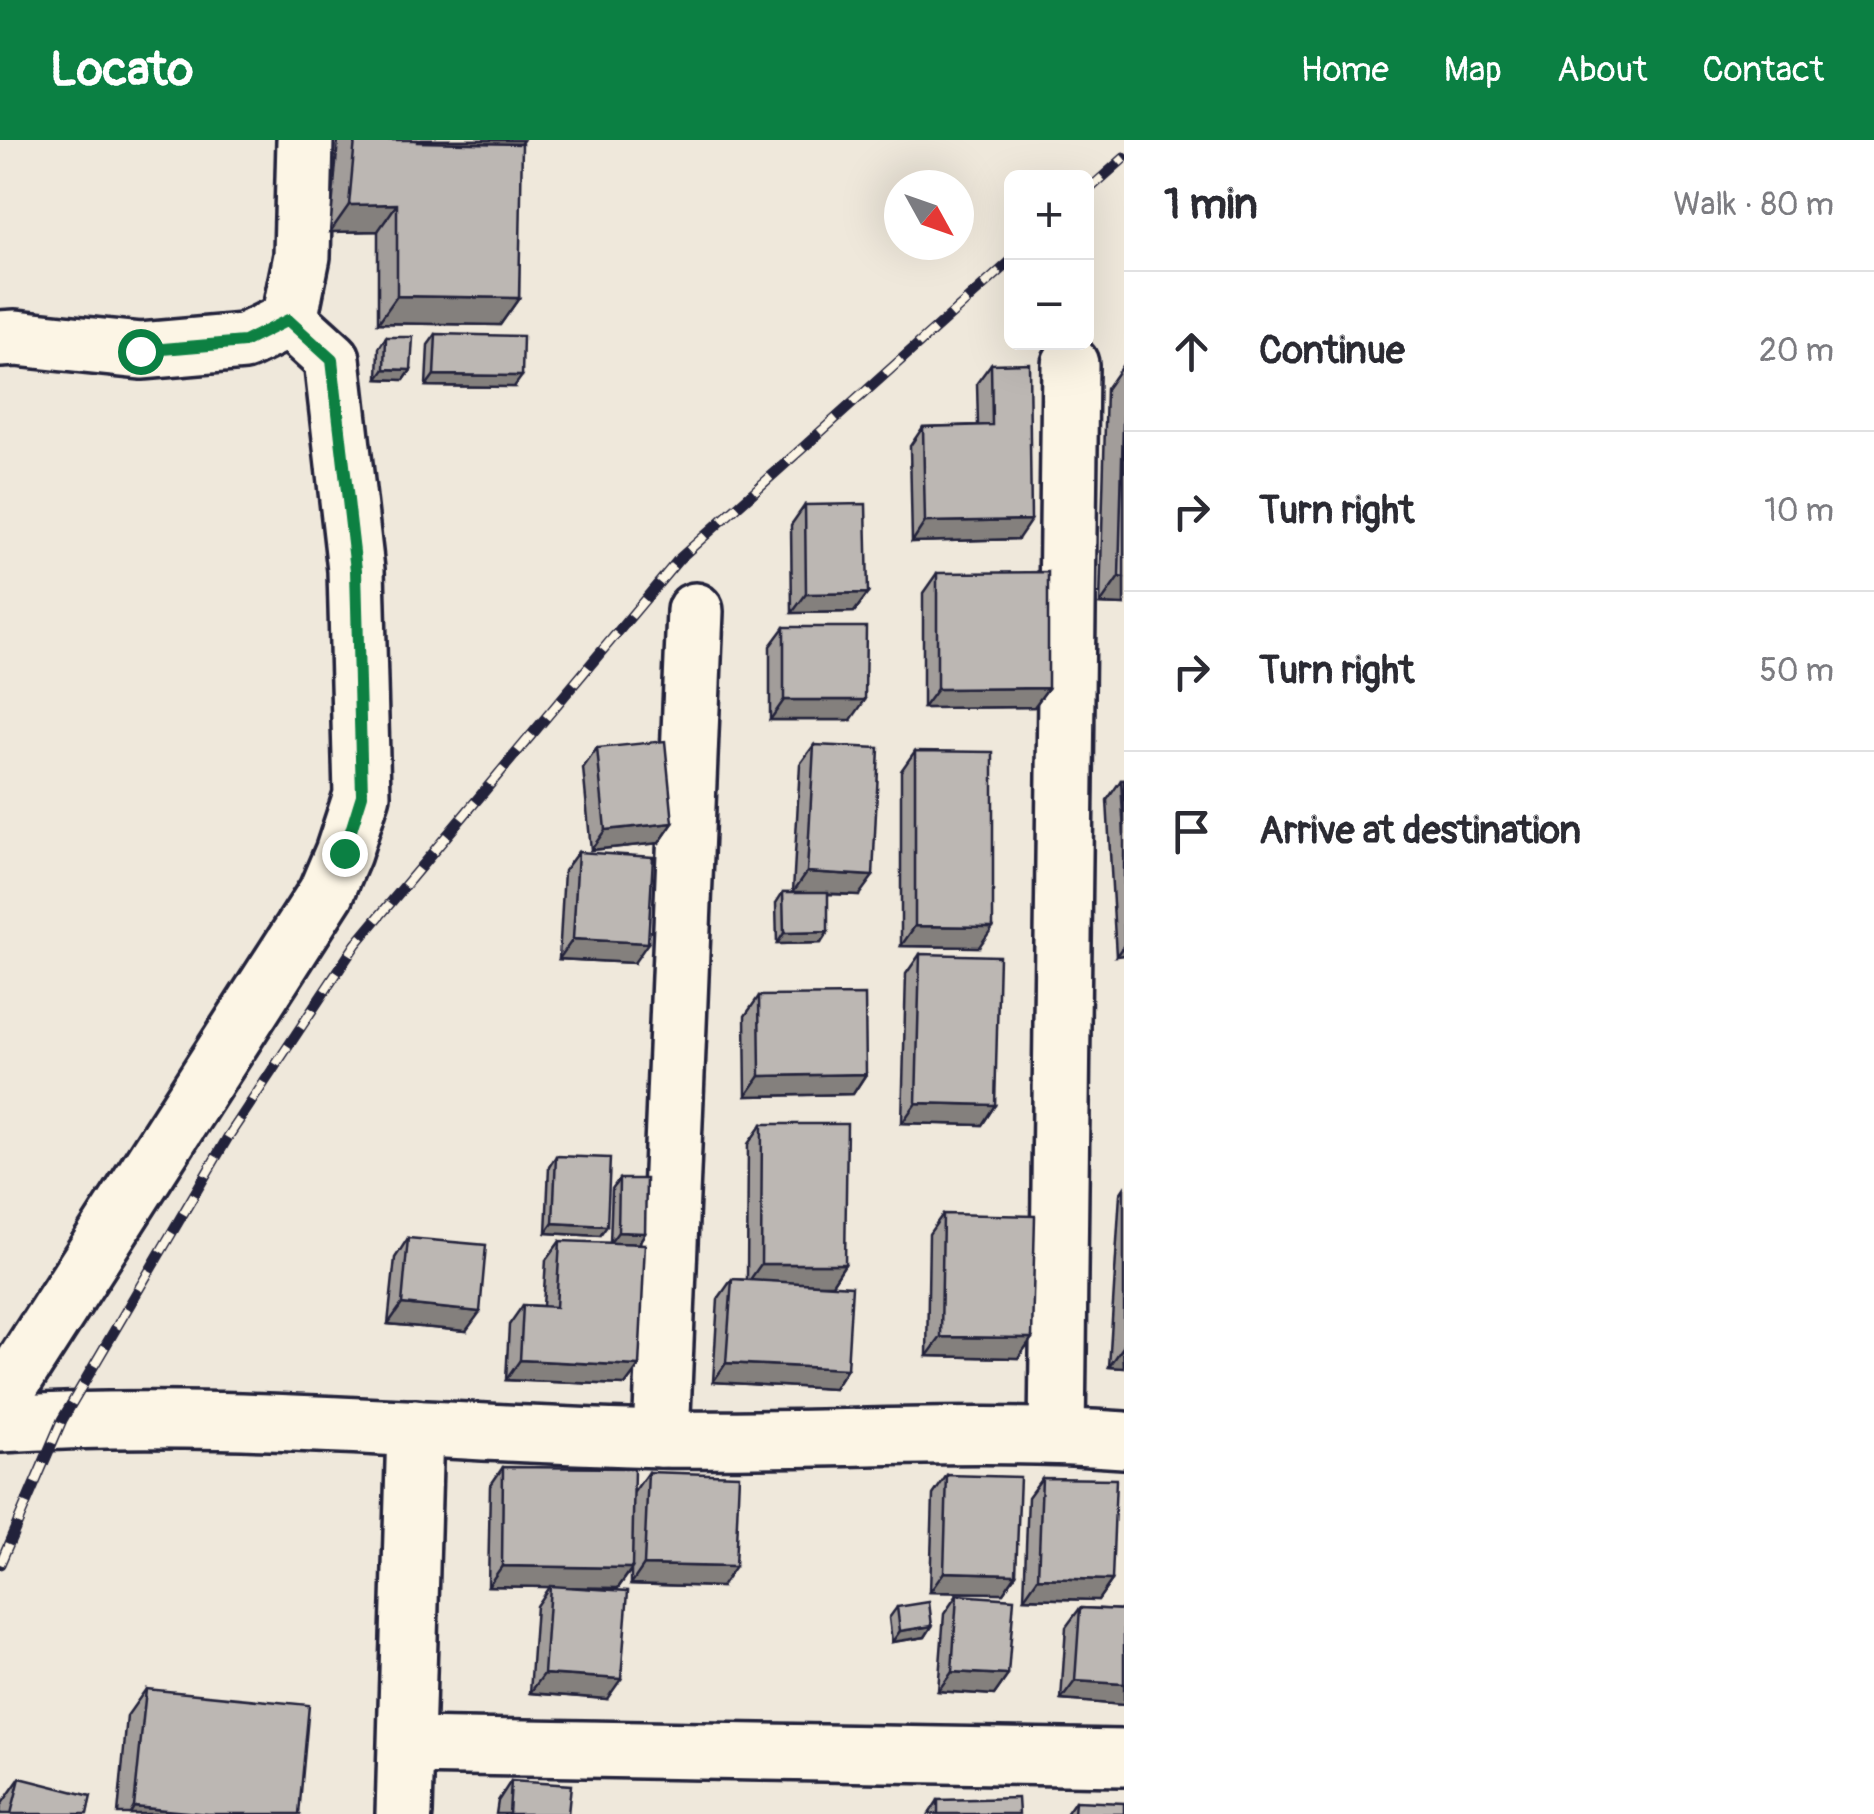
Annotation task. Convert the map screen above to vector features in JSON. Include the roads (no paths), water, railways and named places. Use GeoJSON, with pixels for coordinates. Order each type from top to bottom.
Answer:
{"type":"FeatureCollection","features":[{"type":"Feature","properties":{"kind":"street"},"geometry":{"type":"LineString","coordinates":[[288,320],[302,256],[305,140]]}},
{"type":"Feature","properties":{"kind":"street"},"geometry":{"type":"LineString","coordinates":[[0,339],[140,351],[244,342],[288,320]]}},
{"type":"Feature","properties":{"kind":"street"},"geometry":{"type":"LineString","coordinates":[[0,1402],[326,893],[344,853],[362,795],[356,570],[332,360],[288,320]]}},
{"type":"Feature","properties":{"kind":"street"},"geometry":{"type":"LineString","coordinates":[[1057,1436],[1070,364]]}},
{"type":"Feature","properties":{"kind":"street"},"geometry":{"type":"LineString","coordinates":[[661,1439],[695,611]]}},
{"type":"Feature","properties":{"kind":"street"},"geometry":{"type":"LineString","coordinates":[[0,1424],[190,1420],[661,1439],[1057,1436],[1124,1440]]}},
{"type":"Feature","properties":{"kind":"street"},"geometry":{"type":"LineString","coordinates":[[404,1814],[415,1428]]}},
{"type":"Feature","properties":{"kind":"street"},"geometry":{"type":"LineString","coordinates":[[407,1746],[1124,1758]]}},
{"type":"Feature","properties":{"kind":"railway"},"geometry":{"type":"LineString","coordinates":[[1094,185],[1124,158]]}},
{"type":"Feature","properties":{"kind":"railway"},"geometry":{"type":"LineString","coordinates":[[0,1564],[62,1420],[228,1137],[356,944],[679,559],[1004,267]]}}]}
